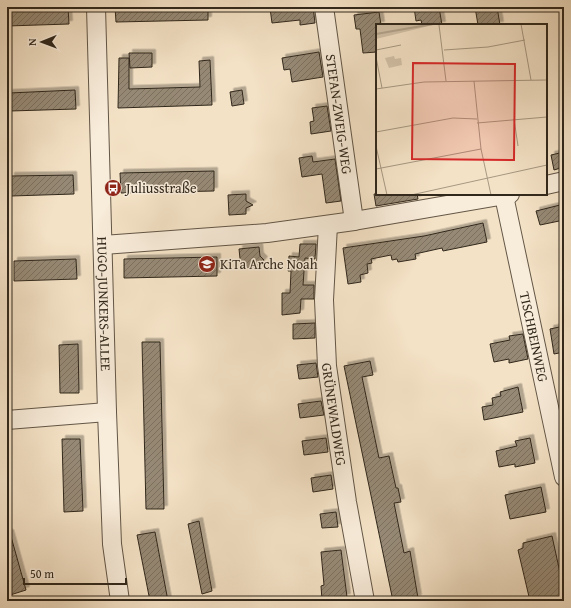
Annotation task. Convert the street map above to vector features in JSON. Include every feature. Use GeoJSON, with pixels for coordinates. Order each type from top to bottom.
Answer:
{"type":"FeatureCollection","features":[{"type":"Feature","properties":{"kind":"street","name":"HUGO-JUNKERS-ALLEE"},"geometry":{"type":"LineString","coordinates":[[96,7],[112,544],[120,601]]}},
{"type":"Feature","properties":{"kind":"street","name":"STEFAN-ZWEIG-WEG"},"geometry":{"type":"LineString","coordinates":[[324,7],[354,221]]}},
{"type":"Feature","properties":{"kind":"street"},"geometry":{"type":"LineString","coordinates":[[547,185],[564,181]]}},
{"type":"Feature","properties":{"kind":"street"},"geometry":{"type":"LineString","coordinates":[[103,245],[267,233],[354,221],[507,195]]}},
{"type":"Feature","properties":{"kind":"street","name":"TISCHBEINWEG"},"geometry":{"type":"LineString","coordinates":[[507,195],[564,477]]}},
{"type":"Feature","properties":{"kind":"street","name":"GRÜNEWALDWEG"},"geometry":{"type":"LineString","coordinates":[[328,225],[324,300],[328,366],[347,502],[365,601]]}},
{"type":"Feature","properties":{"kind":"street"},"geometry":{"type":"LineString","coordinates":[[7,420],[107,412]]}},
{"type":"Feature","properties":{"kind":"building"},"geometry":{"type":"Polygon","coordinates":[[[68,7],[69,24],[7,26],[7,9],[68,7]]]}},
{"type":"Feature","properties":{"kind":"building"},"geometry":{"type":"Polygon","coordinates":[[[115,7],[208,7],[208,20],[116,22],[115,7]]]}},
{"type":"Feature","properties":{"kind":"building"},"geometry":{"type":"Polygon","coordinates":[[[313,7],[315,23],[300,25],[300,20],[272,23],[270,8],[313,7]]]}},
{"type":"Feature","properties":{"kind":"building"},"geometry":{"type":"Polygon","coordinates":[[[414,7],[439,7],[442,24],[422,24],[421,20],[416,21],[414,7]]]}},
{"type":"Feature","properties":{"kind":"building"},"geometry":{"type":"Polygon","coordinates":[[[475,7],[497,7],[500,24],[478,24],[475,7]]]}},
{"type":"Feature","properties":{"kind":"building"},"geometry":{"type":"Polygon","coordinates":[[[379,12],[381,24],[376,24],[376,52],[363,53],[360,29],[356,29],[354,15],[379,12]]]}},
{"type":"Feature","properties":{"kind":"building"},"geometry":{"type":"Polygon","coordinates":[[[319,52],[323,77],[292,82],[290,69],[284,70],[282,58],[319,52]]]}},
{"type":"Feature","properties":{"kind":"building"},"geometry":{"type":"Polygon","coordinates":[[[129,53],[152,53],[152,67],[130,68],[129,53]]]}},
{"type":"Feature","properties":{"kind":"building"},"geometry":{"type":"Polygon","coordinates":[[[119,58],[129,58],[129,89],[200,87],[199,61],[210,60],[212,105],[118,108],[119,58]]]}},
{"type":"Feature","properties":{"kind":"building"},"geometry":{"type":"Polygon","coordinates":[[[75,90],[76,109],[10,111],[9,93],[75,90]]]}},
{"type":"Feature","properties":{"kind":"building"},"geometry":{"type":"Polygon","coordinates":[[[242,90],[244,104],[232,106],[230,92],[242,90]]]}},
{"type":"Feature","properties":{"kind":"building"},"geometry":{"type":"Polygon","coordinates":[[[327,106],[331,131],[311,134],[310,122],[314,121],[312,108],[327,106]]]}},
{"type":"Feature","properties":{"kind":"building"},"geometry":{"type":"Polygon","coordinates":[[[564,152],[564,167],[554,170],[551,155],[564,152]]]}},
{"type":"Feature","properties":{"kind":"building"},"geometry":{"type":"Polygon","coordinates":[[[312,156],[313,162],[335,159],[341,201],[326,203],[322,174],[302,177],[299,158],[312,156]]]}},
{"type":"Feature","properties":{"kind":"building"},"geometry":{"type":"Polygon","coordinates":[[[214,171],[214,191],[121,193],[120,173],[214,171]]]}},
{"type":"Feature","properties":{"kind":"building"},"geometry":{"type":"Polygon","coordinates":[[[73,175],[74,194],[11,196],[11,176],[73,175]]]}},
{"type":"Feature","properties":{"kind":"building"},"geometry":{"type":"Polygon","coordinates":[[[246,194],[246,201],[253,205],[246,208],[246,214],[229,215],[228,195],[246,194]]]}},
{"type":"Feature","properties":{"kind":"building"},"geometry":{"type":"Polygon","coordinates":[[[374,194],[417,195],[418,199],[376,206],[374,194]]]}},
{"type":"Feature","properties":{"kind":"building"},"geometry":{"type":"Polygon","coordinates":[[[564,204],[564,220],[540,225],[536,211],[564,204]]]}},
{"type":"Feature","properties":{"kind":"building"},"geometry":{"type":"Polygon","coordinates":[[[483,223],[487,242],[443,251],[442,248],[415,254],[416,259],[398,262],[397,259],[392,260],[391,255],[371,259],[372,263],[367,264],[368,273],[360,275],[361,282],[348,284],[343,248],[424,236],[483,223]]]}},
{"type":"Feature","properties":{"kind":"building"},"geometry":{"type":"Polygon","coordinates":[[[300,244],[316,244],[315,259],[305,258],[303,285],[314,285],[314,299],[301,299],[300,313],[282,315],[282,293],[290,293],[291,271],[288,271],[289,256],[299,257],[300,244]]]}},
{"type":"Feature","properties":{"kind":"building"},"geometry":{"type":"Polygon","coordinates":[[[259,247],[260,256],[264,260],[258,267],[241,268],[239,249],[259,247]]]}},
{"type":"Feature","properties":{"kind":"building"},"geometry":{"type":"Polygon","coordinates":[[[217,257],[217,276],[124,278],[124,259],[217,257]]]}},
{"type":"Feature","properties":{"kind":"building"},"geometry":{"type":"Polygon","coordinates":[[[76,259],[77,279],[14,281],[14,261],[76,259]]]}},
{"type":"Feature","properties":{"kind":"building"},"geometry":{"type":"Polygon","coordinates":[[[315,323],[315,338],[293,339],[293,324],[315,323]]]}},
{"type":"Feature","properties":{"kind":"building"},"geometry":{"type":"Polygon","coordinates":[[[564,326],[564,352],[554,354],[550,329],[564,326]]]}},
{"type":"Feature","properties":{"kind":"building"},"geometry":{"type":"Polygon","coordinates":[[[523,334],[528,359],[509,363],[509,359],[494,362],[490,344],[510,340],[509,336],[523,334]]]}},
{"type":"Feature","properties":{"kind":"building"},"geometry":{"type":"Polygon","coordinates":[[[142,342],[160,342],[164,509],[146,509],[142,342]]]}},
{"type":"Feature","properties":{"kind":"building"},"geometry":{"type":"Polygon","coordinates":[[[78,344],[79,393],[60,393],[59,345],[78,344]]]}},
{"type":"Feature","properties":{"kind":"building"},"geometry":{"type":"Polygon","coordinates":[[[370,361],[373,375],[362,377],[379,458],[389,456],[396,488],[398,488],[401,502],[394,503],[404,553],[410,551],[418,598],[401,601],[393,601],[344,366],[370,361]]]}},
{"type":"Feature","properties":{"kind":"building"},"geometry":{"type":"Polygon","coordinates":[[[316,363],[318,377],[299,379],[297,365],[316,363]]]}},
{"type":"Feature","properties":{"kind":"building"},"geometry":{"type":"Polygon","coordinates":[[[518,387],[523,412],[484,420],[482,407],[493,405],[492,398],[501,396],[500,392],[518,387]]]}},
{"type":"Feature","properties":{"kind":"building"},"geometry":{"type":"Polygon","coordinates":[[[321,401],[324,415],[300,418],[298,404],[321,401]]]}},
{"type":"Feature","properties":{"kind":"building"},"geometry":{"type":"Polygon","coordinates":[[[326,438],[328,452],[304,455],[302,441],[326,438]]]}},
{"type":"Feature","properties":{"kind":"building"},"geometry":{"type":"Polygon","coordinates":[[[530,438],[535,463],[515,467],[515,464],[499,467],[496,451],[517,446],[515,441],[530,438]]]}},
{"type":"Feature","properties":{"kind":"building"},"geometry":{"type":"Polygon","coordinates":[[[62,439],[80,439],[83,511],[64,512],[62,439]]]}},
{"type":"Feature","properties":{"kind":"building"},"geometry":{"type":"Polygon","coordinates":[[[331,475],[333,489],[313,492],[311,478],[331,475]]]}},
{"type":"Feature","properties":{"kind":"building"},"geometry":{"type":"Polygon","coordinates":[[[541,487],[546,512],[510,519],[505,495],[541,487]]]}},
{"type":"Feature","properties":{"kind":"building"},"geometry":{"type":"Polygon","coordinates":[[[336,512],[338,527],[322,528],[320,514],[336,512]]]}},
{"type":"Feature","properties":{"kind":"building"},"geometry":{"type":"Polygon","coordinates":[[[199,521],[212,591],[202,594],[188,524],[199,521]]]}},
{"type":"Feature","properties":{"kind":"building"},"geometry":{"type":"Polygon","coordinates":[[[155,532],[168,601],[150,601],[137,535],[155,532]]]}},
{"type":"Feature","properties":{"kind":"building"},"geometry":{"type":"Polygon","coordinates":[[[7,533],[10,533],[26,590],[7,596],[7,533]]]}},
{"type":"Feature","properties":{"kind":"building"},"geometry":{"type":"Polygon","coordinates":[[[552,536],[564,591],[564,601],[530,601],[518,550],[523,548],[523,543],[552,536]]]}},
{"type":"Feature","properties":{"kind":"building"},"geometry":{"type":"Polygon","coordinates":[[[341,550],[347,597],[322,600],[321,586],[324,585],[321,552],[341,550]]]}},
{"type":"Feature","properties":{"kind":"place","name":"Juliusstraße"},"geometry":{"type":"Point","coordinates":[113,188]}},
{"type":"Feature","properties":{"kind":"place","name":"KiTa Arche Noah"},"geometry":{"type":"Point","coordinates":[207,264]}}]}
